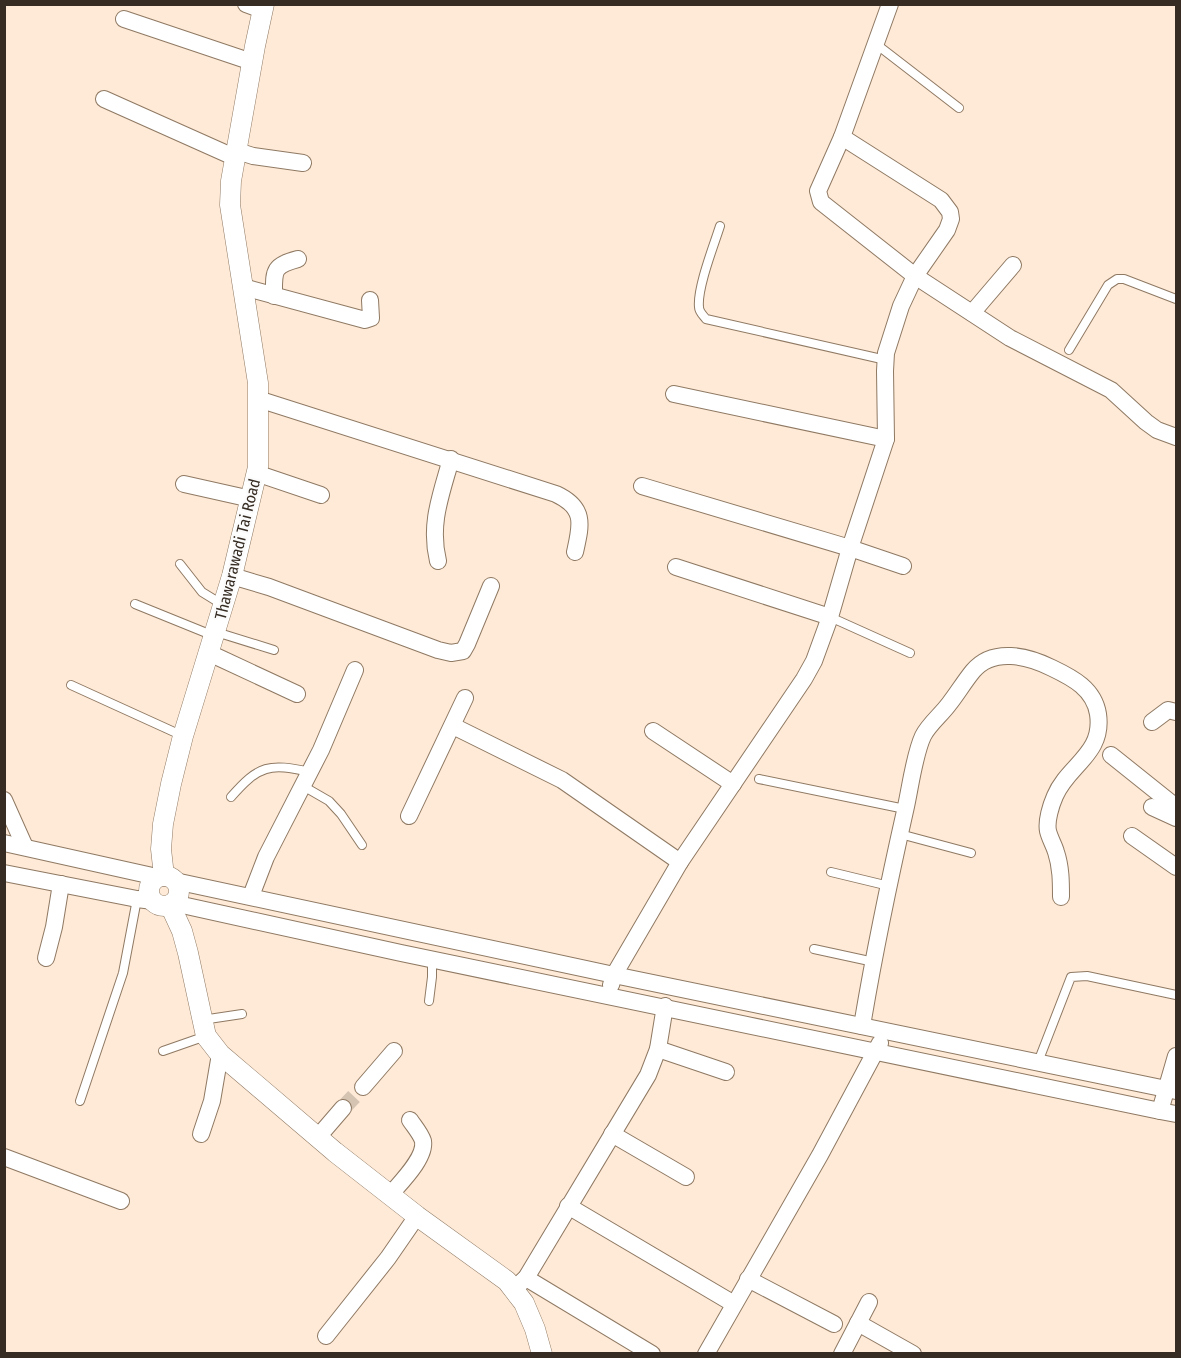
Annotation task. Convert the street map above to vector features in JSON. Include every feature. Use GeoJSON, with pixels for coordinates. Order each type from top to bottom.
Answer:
{"type":"FeatureCollection","features":[{"type":"Feature","properties":{"kind":"street"},"geometry":{"type":"LineString","coordinates":[[890,4],[842,137],[818,191],[821,202],[915,276],[1010,338],[1111,390],[1157,430],[1176,436]]}},
{"type":"Feature","properties":{"kind":"street","name":"Thawarawadi Tai Road"},"geometry":{"type":"LineString","coordinates":[[166,878],[161,849],[163,824],[183,736],[232,576],[256,473],[258,383],[230,205],[231,181],[252,62],[258,6]]}},
{"type":"Feature","properties":{"kind":"street"},"geometry":{"type":"LineString","coordinates":[[124,19],[252,62]]}},
{"type":"Feature","properties":{"kind":"street"},"geometry":{"type":"LineString","coordinates":[[104,99],[237,154],[303,163]]}},
{"type":"Feature","properties":{"kind":"street"},"geometry":{"type":"LineString","coordinates":[[608,995],[614,975],[680,862],[814,661],[886,439],[886,353],[901,306],[915,276],[947,230],[951,219],[950,212],[941,200],[842,137]]}},
{"type":"Feature","properties":{"kind":"street"},"geometry":{"type":"LineString","coordinates":[[274,296],[274,274],[277,267],[298,259]]}},
{"type":"Feature","properties":{"kind":"street"},"geometry":{"type":"LineString","coordinates":[[972,313],[1013,265]]}},
{"type":"Feature","properties":{"kind":"street"},"geometry":{"type":"LineString","coordinates":[[243,287],[365,320],[371,318],[370,300]]}},
{"type":"Feature","properties":{"kind":"street"},"geometry":{"type":"LineString","coordinates":[[674,394],[886,439]]}},
{"type":"Feature","properties":{"kind":"street"},"geometry":{"type":"LineString","coordinates":[[258,399],[451,459],[567,499],[579,515],[580,525],[575,552]]}},
{"type":"Feature","properties":{"kind":"street"},"geometry":{"type":"LineString","coordinates":[[438,561],[434,544],[435,518],[451,459]]}},
{"type":"Feature","properties":{"kind":"street"},"geometry":{"type":"LineString","coordinates":[[256,473],[321,495]]}},
{"type":"Feature","properties":{"kind":"street"},"geometry":{"type":"LineString","coordinates":[[184,484],[251,499]]}},
{"type":"Feature","properties":{"kind":"street"},"geometry":{"type":"LineString","coordinates":[[642,486],[903,566]]}},
{"type":"Feature","properties":{"kind":"street"},"geometry":{"type":"LineString","coordinates":[[676,567],[830,617]]}},
{"type":"Feature","properties":{"kind":"street"},"geometry":{"type":"LineString","coordinates":[[232,576],[269,587],[392,634],[451,653],[463,651],[491,586]]}},
{"type":"Feature","properties":{"kind":"street"},"geometry":{"type":"LineString","coordinates":[[213,640],[297,694]]}},
{"type":"Feature","properties":{"kind":"street"},"geometry":{"type":"LineString","coordinates":[[862,1026],[889,886],[922,737],[974,669],[987,660],[1000,656],[1016,655],[1045,664],[1071,676],[1085,688],[1094,702],[1099,727],[1095,742],[1086,758],[1060,786],[1049,817],[1047,829],[1057,853],[1061,874],[1061,897]]}},
{"type":"Feature","properties":{"kind":"street"},"geometry":{"type":"LineString","coordinates":[[251,896],[266,857],[306,779],[355,670]]}},
{"type":"Feature","properties":{"kind":"street"},"geometry":{"type":"LineString","coordinates":[[409,816],[465,698]]}},
{"type":"Feature","properties":{"kind":"street"},"geometry":{"type":"LineString","coordinates":[[1152,722],[1168,710],[1176,712]]}},
{"type":"Feature","properties":{"kind":"street"},"geometry":{"type":"LineString","coordinates":[[453,726],[562,780],[680,862]]}},
{"type":"Feature","properties":{"kind":"street"},"geometry":{"type":"LineString","coordinates":[[652,731],[733,784]]}},
{"type":"Feature","properties":{"kind":"street"},"geometry":{"type":"LineString","coordinates":[[1111,754],[1176,807]]}},
{"type":"Feature","properties":{"kind":"street"},"geometry":{"type":"LineString","coordinates":[[4,801],[25,847]]}},
{"type":"Feature","properties":{"kind":"street"},"geometry":{"type":"LineString","coordinates":[[1152,807],[1176,818]]}},
{"type":"Feature","properties":{"kind":"street"},"geometry":{"type":"LineString","coordinates":[[1132,836],[1176,867]]}},
{"type":"Feature","properties":{"kind":"street"},"geometry":{"type":"LineString","coordinates":[[4,843],[614,975],[1172,1090]]}},
{"type":"Feature","properties":{"kind":"street"},"geometry":{"type":"LineString","coordinates":[[6,877],[61,884],[158,902],[665,1006],[1168,1113],[1176,1056]]}},
{"type":"Feature","properties":{"kind":"street"},"geometry":{"type":"LineString","coordinates":[[166,878],[149,888],[182,931],[204,1028],[220,1054],[390,1195],[497,1273],[651,1353]]}},
{"type":"Feature","properties":{"kind":"street"},"geometry":{"type":"LineString","coordinates":[[158,902],[179,892],[166,878]]}},
{"type":"Feature","properties":{"kind":"street"},"geometry":{"type":"LineString","coordinates":[[46,958],[61,884]]}},
{"type":"Feature","properties":{"kind":"street"},"geometry":{"type":"LineString","coordinates":[[542,1353],[524,1303],[520,1283],[648,1075],[657,1049],[665,1006]]}},
{"type":"Feature","properties":{"kind":"street"},"geometry":{"type":"LineString","coordinates":[[706,1353],[820,1155],[885,1030]]}},
{"type":"Feature","properties":{"kind":"street"},"geometry":{"type":"LineString","coordinates":[[657,1049],[726,1072]]}},
{"type":"Feature","properties":{"kind":"street"},"geometry":{"type":"LineString","coordinates":[[363,1087],[394,1051]]}},
{"type":"Feature","properties":{"kind":"street"},"geometry":{"type":"LineString","coordinates":[[201,1134],[212,1101],[220,1054]]}},
{"type":"Feature","properties":{"kind":"street"},"geometry":{"type":"LineString","coordinates":[[318,1137],[343,1108]]}},
{"type":"Feature","properties":{"kind":"street"},"geometry":{"type":"LineString","coordinates":[[390,1195],[419,1160],[422,1150],[423,1142],[410,1120]]}},
{"type":"Feature","properties":{"kind":"street"},"geometry":{"type":"LineString","coordinates":[[612,1134],[686,1176]]}},
{"type":"Feature","properties":{"kind":"street"},"geometry":{"type":"LineString","coordinates":[[4,1157],[121,1201]]}},
{"type":"Feature","properties":{"kind":"street"},"geometry":{"type":"LineString","coordinates":[[568,1206],[734,1304]]}},
{"type":"Feature","properties":{"kind":"street"},"geometry":{"type":"LineString","coordinates":[[326,1336],[388,1258],[417,1216]]}},
{"type":"Feature","properties":{"kind":"street"},"geometry":{"type":"LineString","coordinates":[[748,1280],[834,1324]]}},
{"type":"Feature","properties":{"kind":"street"},"geometry":{"type":"LineString","coordinates":[[842,1353],[869,1302]]}},
{"type":"Feature","properties":{"kind":"street"},"geometry":{"type":"LineString","coordinates":[[858,1323],[913,1353]]}},
{"type":"Feature","properties":{"kind":"lane"},"geometry":{"type":"LineString","coordinates":[[876,44],[960,108]]}},
{"type":"Feature","properties":{"kind":"lane"},"geometry":{"type":"LineString","coordinates":[[720,226],[698,306],[706,319],[886,360]]}},
{"type":"Feature","properties":{"kind":"lane"},"geometry":{"type":"LineString","coordinates":[[1069,350],[1108,285],[1117,279],[1124,279],[1176,299]]}},
{"type":"Feature","properties":{"kind":"lane"},"geometry":{"type":"LineString","coordinates":[[180,564],[202,592],[223,605]]}},
{"type":"Feature","properties":{"kind":"lane"},"geometry":{"type":"LineString","coordinates":[[135,604],[213,640],[274,650]]}},
{"type":"Feature","properties":{"kind":"lane"},"geometry":{"type":"LineString","coordinates":[[830,617],[910,653]]}},
{"type":"Feature","properties":{"kind":"lane"},"geometry":{"type":"LineString","coordinates":[[71,686],[183,736]]}},
{"type":"Feature","properties":{"kind":"lane"},"geometry":{"type":"LineString","coordinates":[[231,797],[247,779],[261,770],[274,767],[306,779],[341,814],[362,844]]}},
{"type":"Feature","properties":{"kind":"lane"},"geometry":{"type":"LineString","coordinates":[[759,779],[905,809]]}},
{"type":"Feature","properties":{"kind":"lane"},"geometry":{"type":"LineString","coordinates":[[900,834],[971,853]]}},
{"type":"Feature","properties":{"kind":"lane"},"geometry":{"type":"LineString","coordinates":[[831,872],[889,886]]}},
{"type":"Feature","properties":{"kind":"lane"},"geometry":{"type":"LineString","coordinates":[[81,1101],[123,973],[158,902]]}},
{"type":"Feature","properties":{"kind":"lane"},"geometry":{"type":"LineString","coordinates":[[814,949],[874,962]]}},
{"type":"Feature","properties":{"kind":"lane"},"geometry":{"type":"LineString","coordinates":[[429,1001],[432,959]]}},
{"type":"Feature","properties":{"kind":"lane"},"geometry":{"type":"LineString","coordinates":[[1038,1062],[1071,977],[1088,976],[1176,995]]}},
{"type":"Feature","properties":{"kind":"lane"},"geometry":{"type":"LineString","coordinates":[[163,1051],[204,1028],[242,1014]]}},
{"type":"Feature","properties":{"kind":"tunnel"},"geometry":{"type":"LineString","coordinates":[[343,1108],[363,1087]]}}]}
